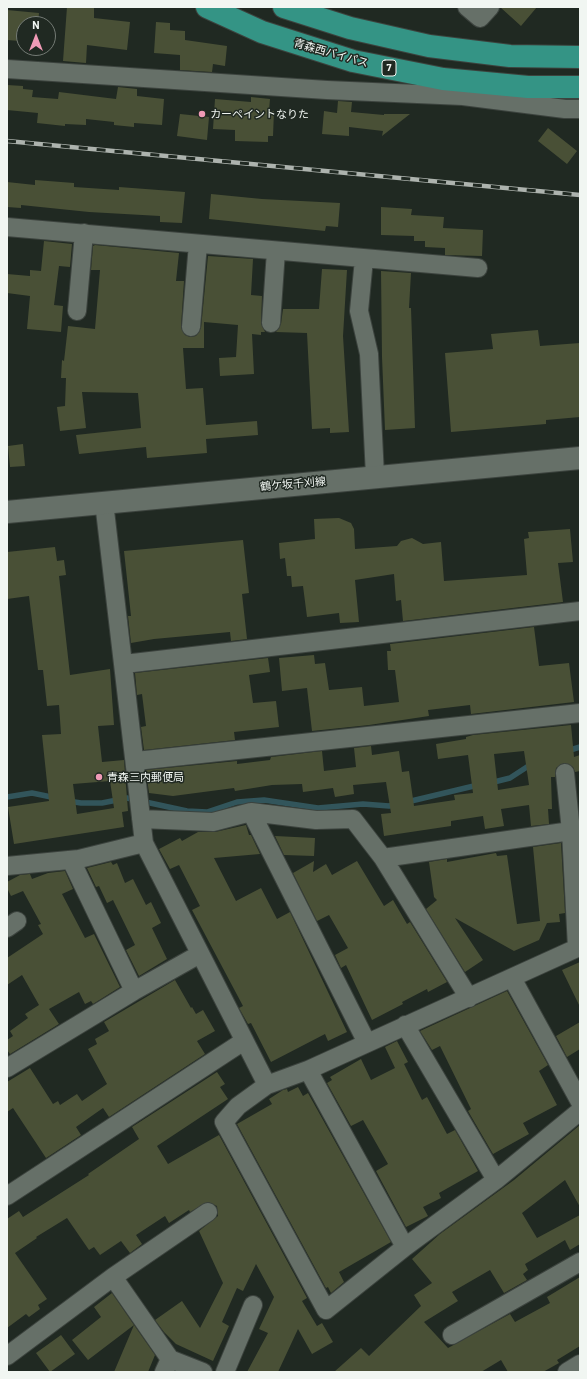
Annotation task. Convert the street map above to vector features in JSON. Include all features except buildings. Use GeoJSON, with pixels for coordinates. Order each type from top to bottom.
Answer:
{"type":"FeatureCollection","features":[{"type":"Feature","properties":{"kind":"highway","name":"青森西バイパス"},"geometry":{"type":"LineString","coordinates":[[206,7],[262,32],[353,61],[443,79],[528,87],[580,87]]}},
{"type":"Feature","properties":{"kind":"highway"},"geometry":{"type":"LineString","coordinates":[[284,7],[350,28],[429,46],[510,56],[580,57]]}},
{"type":"Feature","properties":{"kind":"main road","name":"鶴ケ坂千刈線"},"geometry":{"type":"LineString","coordinates":[[7,512],[375,476],[580,458]]}},
{"type":"Feature","properties":{"kind":"street"},"geometry":{"type":"LineString","coordinates":[[467,7],[480,18],[490,7]]}},
{"type":"Feature","properties":{"kind":"street"},"geometry":{"type":"LineString","coordinates":[[7,69],[327,90],[463,96],[565,109],[580,108]]}},
{"type":"Feature","properties":{"kind":"street"},"geometry":{"type":"LineString","coordinates":[[7,226],[478,268]]}},
{"type":"Feature","properties":{"kind":"street"},"geometry":{"type":"LineString","coordinates":[[77,311],[84,234]]}},
{"type":"Feature","properties":{"kind":"street"},"geometry":{"type":"LineString","coordinates":[[191,326],[198,244]]}},
{"type":"Feature","properties":{"kind":"street"},"geometry":{"type":"LineString","coordinates":[[271,323],[276,251]]}},
{"type":"Feature","properties":{"kind":"street"},"geometry":{"type":"LineString","coordinates":[[364,259],[359,311],[369,354],[375,476]]}},
{"type":"Feature","properties":{"kind":"street"},"geometry":{"type":"LineString","coordinates":[[104,502],[136,760],[144,844],[267,1085]]}},
{"type":"Feature","properties":{"kind":"street"},"geometry":{"type":"LineString","coordinates":[[124,664],[580,611]]}},
{"type":"Feature","properties":{"kind":"street"},"geometry":{"type":"LineString","coordinates":[[136,760],[580,712]]}},
{"type":"Feature","properties":{"kind":"street"},"geometry":{"type":"LineString","coordinates":[[565,773],[571,831],[577,948],[308,1070],[267,1085],[238,1106],[224,1122],[326,1310],[405,1246],[496,1180],[580,1111]]}},
{"type":"Feature","properties":{"kind":"street"},"geometry":{"type":"LineString","coordinates":[[140,806],[213,822],[251,812],[316,820],[353,819],[383,858],[469,998]]}},
{"type":"Feature","properties":{"kind":"street"},"geometry":{"type":"LineString","coordinates":[[251,812],[367,1043]]}},
{"type":"Feature","properties":{"kind":"street"},"geometry":{"type":"LineString","coordinates":[[383,858],[571,831]]}},
{"type":"Feature","properties":{"kind":"street"},"geometry":{"type":"LineString","coordinates":[[7,866],[71,860],[144,844]]}},
{"type":"Feature","properties":{"kind":"street"},"geometry":{"type":"LineString","coordinates":[[71,860],[134,991]]}},
{"type":"Feature","properties":{"kind":"street"},"geometry":{"type":"LineString","coordinates":[[7,1068],[134,991],[200,954]]}},
{"type":"Feature","properties":{"kind":"street"},"geometry":{"type":"LineString","coordinates":[[512,978],[580,1102]]}},
{"type":"Feature","properties":{"kind":"street"},"geometry":{"type":"LineString","coordinates":[[405,1025],[496,1180]]}},
{"type":"Feature","properties":{"kind":"street"},"geometry":{"type":"LineString","coordinates":[[7,1196],[244,1042]]}},
{"type":"Feature","properties":{"kind":"street"},"geometry":{"type":"LineString","coordinates":[[308,1070],[405,1246]]}},
{"type":"Feature","properties":{"kind":"street"},"geometry":{"type":"LineString","coordinates":[[7,1356],[113,1277],[208,1212]]}},
{"type":"Feature","properties":{"kind":"street"},"geometry":{"type":"LineString","coordinates":[[452,1335],[580,1262]]}},
{"type":"Feature","properties":{"kind":"street"},"geometry":{"type":"LineString","coordinates":[[113,1277],[167,1365],[203,1372]]}},
{"type":"Feature","properties":{"kind":"street"},"geometry":{"type":"LineString","coordinates":[[225,1372],[253,1305]]}},
{"type":"Feature","properties":{"kind":"street"},"geometry":{"type":"LineString","coordinates":[[567,1372],[580,1364]]}},
{"type":"Feature","properties":{"kind":"waterway"},"geometry":{"type":"LineString","coordinates":[[567,751],[580,747]]}},
{"type":"Feature","properties":{"kind":"waterway"},"geometry":{"type":"LineString","coordinates":[[490,783],[510,778],[533,763]]}},
{"type":"Feature","properties":{"kind":"waterway"},"geometry":{"type":"LineString","coordinates":[[407,802],[478,785]]}},
{"type":"Feature","properties":{"kind":"waterway"},"geometry":{"type":"LineString","coordinates":[[7,797],[32,793],[56,798]]}},
{"type":"Feature","properties":{"kind":"waterway"},"geometry":{"type":"LineString","coordinates":[[68,801],[81,803],[102,803],[127,798],[187,811],[207,812],[237,802],[264,800],[318,808],[363,804],[389,806],[396,804]]}},
{"type":"Feature","properties":{"kind":"railway"},"geometry":{"type":"LineString","coordinates":[[7,141],[580,195]]}},
{"type":"Feature","properties":{"kind":"place","name":"カーペイントなりた"},"geometry":{"type":"Point","coordinates":[202,114]}},
{"type":"Feature","properties":{"kind":"place","name":"青森三内郵便局"},"geometry":{"type":"Point","coordinates":[99,777]}}]}
